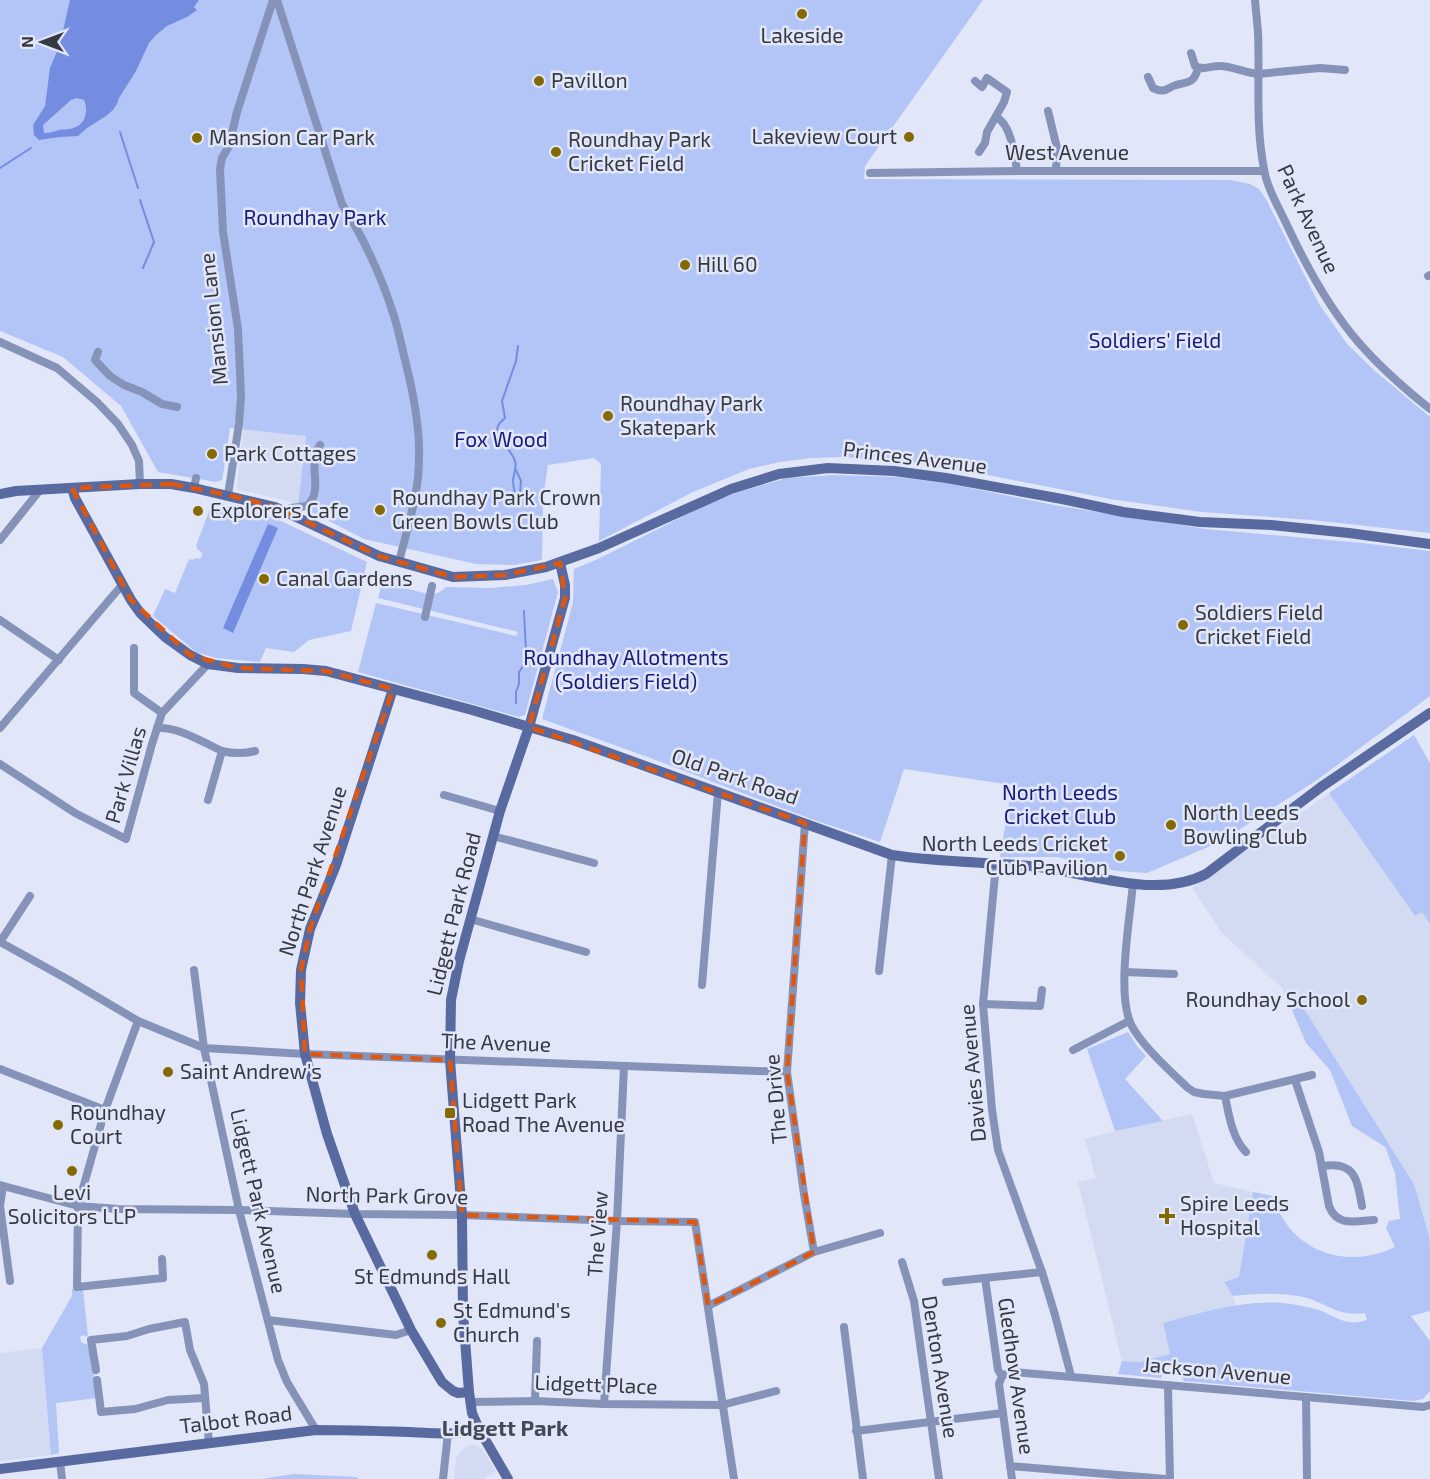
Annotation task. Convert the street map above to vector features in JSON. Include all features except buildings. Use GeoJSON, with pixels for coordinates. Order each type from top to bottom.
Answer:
{"type":"FeatureCollection","features":[{"type":"Feature","properties":{"kind":"street","name":"Mansion Lane"},"geometry":{"type":"LineString","coordinates":[[228,495],[241,397],[238,329],[223,232],[220,169],[275,0]]}},
{"type":"Feature","properties":{"kind":"street"},"geometry":{"type":"LineString","coordinates":[[275,0],[342,204],[358,229],[394,316],[417,411],[418,474],[407,534],[399,562]]}},
{"type":"Feature","properties":{"kind":"street","name":"Park Avenue"},"geometry":{"type":"LineString","coordinates":[[1255,0],[1258,31],[1259,135],[1264,171],[1270,189],[1301,256],[1332,308],[1359,344],[1395,380],[1430,409]]}},
{"type":"Feature","properties":{"kind":"street"},"geometry":{"type":"LineString","coordinates":[[1191,53],[1195,66],[1198,68]]}},
{"type":"Feature","properties":{"kind":"street"},"geometry":{"type":"LineString","coordinates":[[1198,68],[1222,66],[1250,74],[1320,68],[1345,70]]}},
{"type":"Feature","properties":{"kind":"street"},"geometry":{"type":"LineString","coordinates":[[1148,77],[1153,88],[1166,91],[1188,83],[1195,76],[1198,68]]}},
{"type":"Feature","properties":{"kind":"street"},"geometry":{"type":"LineString","coordinates":[[975,81],[982,87],[987,78],[1007,92],[1005,102],[987,132],[986,143],[979,152]]}},
{"type":"Feature","properties":{"kind":"street"},"geometry":{"type":"LineString","coordinates":[[1048,111],[1057,148],[1056,171]]}},
{"type":"Feature","properties":{"kind":"street"},"geometry":{"type":"LineString","coordinates":[[996,117],[1002,120],[1013,144],[1017,171]]}},
{"type":"Feature","properties":{"kind":"street","name":"West Avenue"},"geometry":{"type":"LineString","coordinates":[[870,173],[1264,171]]}},
{"type":"Feature","properties":{"kind":"street"},"geometry":{"type":"LineString","coordinates":[[0,342],[57,368],[97,402],[118,424],[132,445],[139,461],[140,484]]}},
{"type":"Feature","properties":{"kind":"street"},"geometry":{"type":"LineString","coordinates":[[98,352],[94,360],[117,381],[162,404],[177,407]]}},
{"type":"Feature","properties":{"kind":"street"},"geometry":{"type":"LineString","coordinates":[[291,508],[307,506],[314,497],[316,489],[313,464],[316,450],[320,445]]}},
{"type":"Feature","properties":{"kind":"street","name":"Princes Avenue"},"geometry":{"type":"LineString","coordinates":[[0,494],[16,491],[140,484],[195,483],[228,495],[275,507],[379,556],[453,578],[505,576],[560,563],[599,549],[731,489],[779,474],[828,468],[894,471],[946,478],[1123,512],[1200,522],[1271,525],[1430,544]]}},
{"type":"Feature","properties":{"kind":"street","name":"Old Park Road"},"geometry":{"type":"LineString","coordinates":[[72,488],[75,498],[122,585],[141,614],[165,637],[190,655],[208,664],[254,669],[326,671],[393,689],[573,740],[892,855],[941,861],[1056,869],[1159,886],[1188,881],[1206,874],[1322,787],[1430,712]]}},
{"type":"Feature","properties":{"kind":"street"},"geometry":{"type":"LineString","coordinates":[[0,540],[40,490]]}},
{"type":"Feature","properties":{"kind":"street","name":"Lidgett Park Road"},"geometry":{"type":"LineString","coordinates":[[469,1397],[463,1313],[462,1215],[450,1060],[453,991],[500,811],[529,727],[565,598],[566,585],[560,563]]}},
{"type":"Feature","properties":{"kind":"street"},"geometry":{"type":"LineString","coordinates":[[0,728],[122,585]]}},
{"type":"Feature","properties":{"kind":"street"},"geometry":{"type":"LineString","coordinates":[[425,618],[432,586]]}},
{"type":"Feature","properties":{"kind":"street"},"geometry":{"type":"LineString","coordinates":[[0,620],[59,660]]}},
{"type":"Feature","properties":{"kind":"street"},"geometry":{"type":"LineString","coordinates":[[134,648],[134,693],[162,713]]}},
{"type":"Feature","properties":{"kind":"street","name":"Park Villas"},"geometry":{"type":"LineString","coordinates":[[0,764],[75,813],[126,839],[162,713],[208,664]]}},
{"type":"Feature","properties":{"kind":"street","name":"North Park Avenue"},"geometry":{"type":"LineString","coordinates":[[393,689],[336,866],[310,930],[301,970],[300,993],[305,1054],[327,1134],[355,1214],[411,1329],[442,1382],[453,1391],[469,1397]]}},
{"type":"Feature","properties":{"kind":"street"},"geometry":{"type":"LineString","coordinates":[[157,728],[167,727],[179,731],[233,754],[255,751]]}},
{"type":"Feature","properties":{"kind":"street"},"geometry":{"type":"LineString","coordinates":[[208,800],[222,751]]}},
{"type":"Feature","properties":{"kind":"street"},"geometry":{"type":"LineString","coordinates":[[702,985],[718,792]]}},
{"type":"Feature","properties":{"kind":"street"},"geometry":{"type":"LineString","coordinates":[[444,795],[500,811]]}},
{"type":"Feature","properties":{"kind":"street","name":"The Drive"},"geometry":{"type":"LineString","coordinates":[[805,823],[787,1072],[814,1252]]}},
{"type":"Feature","properties":{"kind":"street"},"geometry":{"type":"LineString","coordinates":[[493,836],[594,863]]}},
{"type":"Feature","properties":{"kind":"street"},"geometry":{"type":"LineString","coordinates":[[879,971],[892,855]]}},
{"type":"Feature","properties":{"kind":"street","name":"Davies Avenue"},"geometry":{"type":"LineString","coordinates":[[996,864],[983,1004],[992,1110],[998,1150],[1042,1272],[1071,1376]]}},
{"type":"Feature","properties":{"kind":"street"},"geometry":{"type":"LineString","coordinates":[[1133,883],[1125,972],[1125,998],[1129,1021],[1140,1039],[1194,1092],[1225,1096],[1312,1075]]}},
{"type":"Feature","properties":{"kind":"street"},"geometry":{"type":"LineString","coordinates":[[0,942],[30,896]]}},
{"type":"Feature","properties":{"kind":"street"},"geometry":{"type":"LineString","coordinates":[[470,919],[586,952]]}},
{"type":"Feature","properties":{"kind":"street","name":"The Avenue"},"geometry":{"type":"LineString","coordinates":[[0,942],[138,1021],[204,1048],[450,1060],[787,1072]]}},
{"type":"Feature","properties":{"kind":"street","name":"Lidgett Park Avenue"},"geometry":{"type":"LineString","coordinates":[[194,970],[204,1048],[239,1210],[278,1360],[287,1382],[316,1430]]}},
{"type":"Feature","properties":{"kind":"street"},"geometry":{"type":"LineString","coordinates":[[1125,972],[1174,974]]}},
{"type":"Feature","properties":{"kind":"street"},"geometry":{"type":"LineString","coordinates":[[983,1004],[1040,1006],[1042,990]]}},
{"type":"Feature","properties":{"kind":"street"},"geometry":{"type":"LineString","coordinates":[[138,1021],[105,1110],[78,1206],[77,1287],[163,1278],[162,1259]]}},
{"type":"Feature","properties":{"kind":"street"},"geometry":{"type":"LineString","coordinates":[[1073,1050],[1129,1021]]}},
{"type":"Feature","properties":{"kind":"street","name":"The View"},"geometry":{"type":"LineString","coordinates":[[604,1404],[617,1221],[624,1066]]}},
{"type":"Feature","properties":{"kind":"street"},"geometry":{"type":"LineString","coordinates":[[0,1070],[105,1110]]}},
{"type":"Feature","properties":{"kind":"street"},"geometry":{"type":"LineString","coordinates":[[1295,1080],[1323,1166],[1331,1212],[1335,1217],[1348,1222],[1374,1220]]}},
{"type":"Feature","properties":{"kind":"street"},"geometry":{"type":"LineString","coordinates":[[1225,1096],[1237,1140],[1246,1152]]}},
{"type":"Feature","properties":{"kind":"street"},"geometry":{"type":"LineString","coordinates":[[1323,1166],[1336,1164],[1351,1172],[1356,1179],[1362,1206]]}},
{"type":"Feature","properties":{"kind":"street"},"geometry":{"type":"LineString","coordinates":[[1,1185],[0,1206],[10,1281]]}},
{"type":"Feature","properties":{"kind":"street","name":"North Park Grove"},"geometry":{"type":"LineString","coordinates":[[1,1185],[78,1206],[118,1209],[695,1222],[708,1306]]}},
{"type":"Feature","properties":{"kind":"street"},"geometry":{"type":"LineString","coordinates":[[734,1479],[708,1306],[814,1252],[880,1233]]}},
{"type":"Feature","properties":{"kind":"street","name":"Denton Avenue"},"geometry":{"type":"LineString","coordinates":[[902,1262],[914,1301],[939,1479]]}},
{"type":"Feature","properties":{"kind":"street"},"geometry":{"type":"LineString","coordinates":[[946,1282],[1042,1272]]}},
{"type":"Feature","properties":{"kind":"street","name":"Gledhow Avenue"},"geometry":{"type":"LineString","coordinates":[[985,1278],[998,1370],[1002,1376],[999,1384],[1012,1479]]}},
{"type":"Feature","properties":{"kind":"street"},"geometry":{"type":"LineString","coordinates":[[268,1320],[396,1335],[411,1329]]}},
{"type":"Feature","properties":{"kind":"street"},"geometry":{"type":"LineString","coordinates":[[96,1370],[91,1340],[128,1336],[185,1322],[190,1350],[204,1384],[209,1443]]}},
{"type":"Feature","properties":{"kind":"street"},"geometry":{"type":"LineString","coordinates":[[844,1327],[862,1479]]}},
{"type":"Feature","properties":{"kind":"street"},"geometry":{"type":"LineString","coordinates":[[536,1401],[537,1341]]}},
{"type":"Feature","properties":{"kind":"street","name":"Jackson Avenue"},"geometry":{"type":"LineString","coordinates":[[1002,1376],[1014,1371],[1423,1407],[1430,1405]]}},
{"type":"Feature","properties":{"kind":"street"},"geometry":{"type":"LineString","coordinates":[[97,1380],[101,1412],[135,1409],[168,1400],[204,1398]]}},
{"type":"Feature","properties":{"kind":"street"},"geometry":{"type":"LineString","coordinates":[[1010,1466],[1168,1479],[1168,1385]]}},
{"type":"Feature","properties":{"kind":"street","name":"Lidgett Place"},"geometry":{"type":"LineString","coordinates":[[469,1397],[604,1404],[722,1405],[776,1391]]}},
{"type":"Feature","properties":{"kind":"street"},"geometry":{"type":"LineString","coordinates":[[469,1397],[478,1429],[508,1479]]}},
{"type":"Feature","properties":{"kind":"street"},"geometry":{"type":"LineString","coordinates":[[1306,1397],[1307,1479]]}},
{"type":"Feature","properties":{"kind":"street"},"geometry":{"type":"LineString","coordinates":[[856,1431],[1003,1413]]}},
{"type":"Feature","properties":{"kind":"street","name":"Talbot Road"},"geometry":{"type":"LineString","coordinates":[[0,1469],[316,1430],[448,1433],[470,1432],[478,1429]]}},
{"type":"Feature","properties":{"kind":"street"},"geometry":{"type":"LineString","coordinates":[[443,1479],[448,1433]]}},
{"type":"Feature","properties":{"kind":"street"},"geometry":{"type":"LineString","coordinates":[[60,1462],[62,1479]]}},
{"type":"Feature","properties":{"kind":"highlighted area"},"geometry":{"type":"Polygon","coordinates":[[[171,484],[228,495],[275,507],[379,556],[453,577],[505,575],[560,563],[565,598],[529,727],[805,823],[787,1072],[814,1252],[708,1306],[695,1222],[462,1215],[450,1060],[305,1054],[301,970],[310,929],[393,689],[326,671],[238,668],[190,655],[131,600],[72,488],[171,484]]]}},
{"type":"Feature","properties":{"kind":"shaded area"},"geometry":{"type":"Polygon","coordinates":[[[247,397],[306,436],[298,505],[239,490],[237,487],[247,397]]]}},
{"type":"Feature","properties":{"kind":"shaded area","name":"Roundhay School"},"geometry":{"type":"Polygon","coordinates":[[[1414,735],[1430,763],[1430,1248],[1429,1236],[1414,1184],[1306,1012],[1222,933],[1192,888],[1414,735]]]}},
{"type":"Feature","properties":{"kind":"shaded area","name":"Spire Leeds Hospital"},"geometry":{"type":"Polygon","coordinates":[[[1192,1114],[1214,1183],[1253,1192],[1239,1277],[1224,1282],[1233,1296],[1235,1305],[1163,1323],[1170,1354],[1140,1362],[1122,1361],[1078,1182],[1096,1178],[1085,1139],[1192,1114]]]}},
{"type":"Feature","properties":{"kind":"shaded area"},"geometry":{"type":"Polygon","coordinates":[[[42,1348],[51,1455],[0,1461],[0,1353],[42,1348]]]}},
{"type":"Feature","properties":{"kind":"shaded area"},"geometry":{"type":"Polygon","coordinates":[[[472,1445],[482,1449],[496,1471],[483,1479],[454,1479],[456,1459],[459,1453],[472,1445]]]}},
{"type":"Feature","properties":{"kind":"green space"},"geometry":{"type":"Polygon","coordinates":[[[0,0],[983,0],[865,166],[864,179],[1230,180],[1250,184],[1259,189],[1319,304],[1347,344],[1430,417],[1430,533],[1312,520],[1202,512],[1110,499],[952,468],[845,457],[811,458],[749,469],[693,492],[599,541],[601,464],[594,458],[548,465],[543,499],[542,560],[514,565],[476,564],[364,539],[298,505],[306,436],[230,428],[222,480],[216,482],[158,472],[121,406],[63,357],[0,331],[0,0]]]}},
{"type":"Feature","properties":{"kind":"green space"},"geometry":{"type":"Polygon","coordinates":[[[833,475],[897,477],[945,483],[1054,505],[1206,529],[1430,551],[1430,696],[1317,780],[1220,842],[1147,873],[1117,871],[1057,857],[1000,857],[1012,785],[904,769],[880,842],[811,819],[542,719],[573,602],[574,569],[714,501],[736,493],[787,478],[833,475]]]}},
{"type":"Feature","properties":{"kind":"green space"},"geometry":{"type":"Polygon","coordinates":[[[214,504],[279,520],[367,562],[351,631],[309,640],[294,652],[266,648],[260,662],[216,658],[196,652],[153,616],[165,589],[175,593],[189,559],[202,557],[202,553],[196,546],[209,511],[212,512],[214,504]]]}},
{"type":"Feature","properties":{"kind":"green space"},"geometry":{"type":"Polygon","coordinates":[[[383,579],[404,588],[432,595],[446,587],[490,588],[526,585],[553,579],[558,592],[525,715],[519,717],[358,672],[376,603],[516,636],[518,632],[378,598],[383,579]]]}},
{"type":"Feature","properties":{"kind":"green space"},"geometry":{"type":"Polygon","coordinates":[[[1414,735],[1430,763],[1430,924],[1422,912],[1415,916],[1329,793],[1414,735]]]}},
{"type":"Feature","properties":{"kind":"green space"},"geometry":{"type":"Polygon","coordinates":[[[1283,989],[1306,1012],[1414,1184],[1429,1236],[1430,1248],[1430,1311],[1411,1316],[1430,1341],[1430,1391],[1423,1399],[1413,1401],[1184,1381],[1180,1375],[1180,1366],[1169,1361],[1161,1378],[1118,1374],[1122,1361],[1140,1362],[1170,1354],[1163,1323],[1221,1308],[1251,1303],[1282,1303],[1319,1310],[1347,1322],[1367,1320],[1365,1313],[1339,1311],[1295,1295],[1233,1296],[1224,1282],[1239,1277],[1253,1192],[1273,1196],[1281,1215],[1292,1231],[1305,1243],[1321,1251],[1339,1256],[1357,1257],[1376,1254],[1395,1247],[1386,1228],[1389,1221],[1400,1219],[1395,1173],[1385,1147],[1352,1126],[1330,1070],[1306,1043],[1283,989]]]}},
{"type":"Feature","properties":{"kind":"green space"},"geometry":{"type":"Polygon","coordinates":[[[1128,1032],[1146,1056],[1125,1079],[1163,1121],[1115,1131],[1087,1049],[1128,1032]]]}},
{"type":"Feature","properties":{"kind":"green space"},"geometry":{"type":"Polygon","coordinates":[[[72,1289],[83,1289],[88,1337],[83,1335],[80,1337],[81,1342],[90,1346],[97,1398],[56,1403],[59,1453],[51,1455],[42,1348],[72,1296],[72,1289]]]}},
{"type":"Feature","properties":{"kind":"green space"},"geometry":{"type":"Polygon","coordinates":[[[294,1474],[357,1477],[359,1479],[261,1479],[294,1474]]]}},
{"type":"Feature","properties":{"kind":"water"},"geometry":{"type":"Polygon","coordinates":[[[70,0],[199,0],[194,7],[197,10],[167,26],[149,43],[136,71],[113,110],[78,136],[39,140],[34,135],[33,125],[45,106],[50,68],[60,44],[70,0]],[[77,98],[71,100],[43,125],[44,133],[71,129],[80,124],[86,113],[84,100],[77,98]]]}},
{"type":"Feature","properties":{"kind":"water"},"geometry":{"type":"Polygon","coordinates":[[[268,524],[278,528],[233,633],[223,628],[268,524]]]}},
{"type":"Feature","properties":{"kind":"waterway"},"geometry":{"type":"LineString","coordinates":[[120,132],[138,188]]}},
{"type":"Feature","properties":{"kind":"waterway"},"geometry":{"type":"LineString","coordinates":[[0,168],[31,148]]}},
{"type":"Feature","properties":{"kind":"waterway"},"geometry":{"type":"LineString","coordinates":[[140,200],[154,242],[143,268]]}},
{"type":"Feature","properties":{"kind":"waterway"},"geometry":{"type":"LineString","coordinates":[[515,494],[513,480],[515,461],[500,439],[497,430],[505,418],[502,401],[516,361],[518,346]]}},
{"type":"Feature","properties":{"kind":"waterway"},"geometry":{"type":"LineString","coordinates":[[516,470],[521,481],[520,493]]}},
{"type":"Feature","properties":{"kind":"waterway"},"geometry":{"type":"LineString","coordinates":[[516,703],[519,672],[524,665],[526,651],[524,611]]}},
{"type":"Feature","properties":{"kind":"place","name":"Lakeside"},"geometry":{"type":"Point","coordinates":[802,14]}},
{"type":"Feature","properties":{"kind":"place","name":"Pavillon"},"geometry":{"type":"Point","coordinates":[539,81]}},
{"type":"Feature","properties":{"kind":"place","name":"Lakeview Court"},"geometry":{"type":"Point","coordinates":[909,137]}},
{"type":"Feature","properties":{"kind":"place","name":"Mansion Car Park"},"geometry":{"type":"Point","coordinates":[197,138]}},
{"type":"Feature","properties":{"kind":"place","name":"Roundhay Park Cricket Field"},"geometry":{"type":"Point","coordinates":[556,152]}},
{"type":"Feature","properties":{"kind":"place","name":"Hill 60"},"geometry":{"type":"Point","coordinates":[685,265]}},
{"type":"Feature","properties":{"kind":"place","name":"Roundhay Park Skatepark"},"geometry":{"type":"Point","coordinates":[608,416]}},
{"type":"Feature","properties":{"kind":"place","name":"Park Cottages"},"geometry":{"type":"Point","coordinates":[212,454]}},
{"type":"Feature","properties":{"kind":"place","name":"Roundhay Park Crown Green Bowls Club"},"geometry":{"type":"Point","coordinates":[380,510]}},
{"type":"Feature","properties":{"kind":"place","name":"Explorers Cafe"},"geometry":{"type":"Point","coordinates":[198,511]}},
{"type":"Feature","properties":{"kind":"place","name":"Canal Gardens"},"geometry":{"type":"Point","coordinates":[264,579]}},
{"type":"Feature","properties":{"kind":"place","name":"Soldiers Field Cricket Field"},"geometry":{"type":"Point","coordinates":[1183,625]}},
{"type":"Feature","properties":{"kind":"place","name":"North Leeds Bowling Club"},"geometry":{"type":"Point","coordinates":[1171,825]}},
{"type":"Feature","properties":{"kind":"place","name":"North Leeds Cricket Club Pavilion"},"geometry":{"type":"Point","coordinates":[1120,856]}},
{"type":"Feature","properties":{"kind":"place","name":"Roundhay School"},"geometry":{"type":"Point","coordinates":[1362,1000]}},
{"type":"Feature","properties":{"kind":"place","name":"Saint Andrew's"},"geometry":{"type":"Point","coordinates":[168,1072]}},
{"type":"Feature","properties":{"kind":"place","name":"Lidgett Park Road The Avenue"},"geometry":{"type":"Point","coordinates":[450,1113]}},
{"type":"Feature","properties":{"kind":"place","name":"Roundhay Court"},"geometry":{"type":"Point","coordinates":[58,1125]}},
{"type":"Feature","properties":{"kind":"place","name":"Levi Solicitors LLP"},"geometry":{"type":"Point","coordinates":[72,1171]}},
{"type":"Feature","properties":{"kind":"place","name":"Spire Leeds Hospital"},"geometry":{"type":"Point","coordinates":[1167,1216]}},
{"type":"Feature","properties":{"kind":"place","name":"St Edmunds Hall"},"geometry":{"type":"Point","coordinates":[432,1255]}},
{"type":"Feature","properties":{"kind":"place","name":"St Edmund's Church"},"geometry":{"type":"Point","coordinates":[441,1323]}},
{"type":"Feature","properties":{"kind":"district","name":"Lidgett Park"},"geometry":{"type":"Point","coordinates":[505,1428]}},
{"type":"Feature","properties":{"kind":"park label","name":"Roundhay Park"},"geometry":{"type":"Point","coordinates":[315,218]}},
{"type":"Feature","properties":{"kind":"park label","name":"Soldiers' Field"},"geometry":{"type":"Point","coordinates":[1155,341]}},
{"type":"Feature","properties":{"kind":"park label","name":"Fox Wood"},"geometry":{"type":"Point","coordinates":[501,440]}},
{"type":"Feature","properties":{"kind":"park label","name":"Roundhay Allotments (Soldiers Field)"},"geometry":{"type":"Point","coordinates":[626,670]}},
{"type":"Feature","properties":{"kind":"park label","name":"North Leeds Cricket Club"},"geometry":{"type":"Point","coordinates":[1060,805]}}]}
